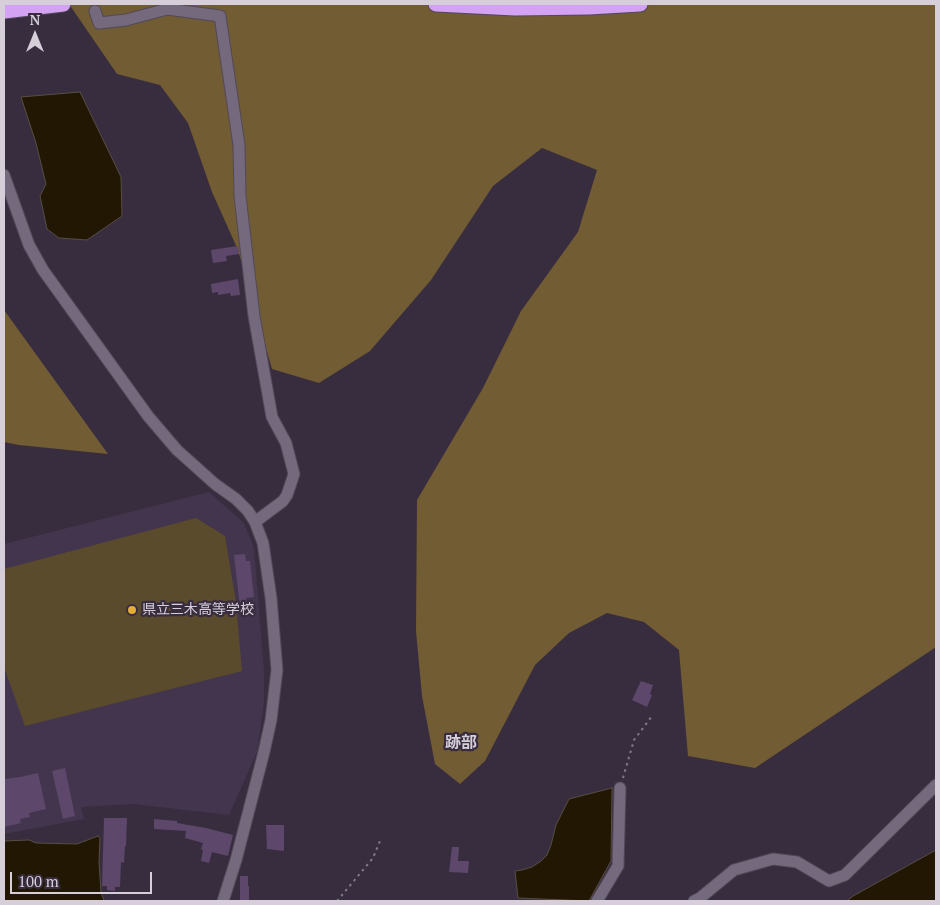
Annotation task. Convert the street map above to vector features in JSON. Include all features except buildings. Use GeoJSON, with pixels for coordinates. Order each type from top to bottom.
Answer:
{"type":"FeatureCollection","features":[{"type":"Feature","properties":{"kind":"highway"},"geometry":{"type":"LineString","coordinates":[[4,11],[63,4]]}},
{"type":"Feature","properties":{"kind":"highway"},"geometry":{"type":"LineString","coordinates":[[436,4],[524,8],[640,4]]}},
{"type":"Feature","properties":{"kind":"street"},"geometry":{"type":"LineString","coordinates":[[95,11],[99,23],[126,20],[167,9],[220,16],[239,145],[240,196],[254,316],[272,417],[286,443],[294,474],[283,501],[255,522]]}},
{"type":"Feature","properties":{"kind":"street"},"geometry":{"type":"LineString","coordinates":[[4,175],[29,245],[43,270],[148,416],[177,450],[248,511],[255,522],[263,543],[277,670],[271,720],[264,752],[236,860],[223,901]]}},
{"type":"Feature","properties":{"kind":"street"},"geometry":{"type":"LineString","coordinates":[[694,901],[734,870],[773,859],[797,862],[828,881],[845,875],[936,785]]}},
{"type":"Feature","properties":{"kind":"street"},"geometry":{"type":"LineString","coordinates":[[597,901],[618,866],[620,788]]}},
{"type":"Feature","properties":{"kind":"path"},"geometry":{"type":"LineString","coordinates":[[620,788],[634,740],[652,716]]}},
{"type":"Feature","properties":{"kind":"path"},"geometry":{"type":"LineString","coordinates":[[337,901],[373,858],[380,841]]}},
{"type":"Feature","properties":{"kind":"shaded area"},"geometry":{"type":"Polygon","coordinates":[[[69,4],[936,4],[936,647],[755,768],[688,756],[679,650],[644,622],[607,613],[569,633],[535,665],[485,761],[460,784],[435,764],[422,696],[416,631],[417,500],[483,388],[521,311],[578,232],[597,170],[542,148],[493,186],[431,280],[370,351],[319,383],[272,369],[238,250],[212,192],[188,123],[160,85],[117,74],[69,4]]]}},
{"type":"Feature","properties":{"kind":"shaded area"},"geometry":{"type":"Polygon","coordinates":[[[80,92],[121,177],[122,216],[87,240],[59,238],[47,229],[40,196],[46,184],[36,143],[21,97],[80,92]]]}},
{"type":"Feature","properties":{"kind":"shaded area"},"geometry":{"type":"Polygon","coordinates":[[[4,310],[108,454],[4,442],[4,310]]]}},
{"type":"Feature","properties":{"kind":"shaded area","name":"県立三木高等学校"},"geometry":{"type":"Polygon","coordinates":[[[209,492],[244,523],[254,548],[264,671],[264,702],[257,752],[229,815],[133,804],[81,807],[84,819],[4,834],[4,544],[209,492]]]}},
{"type":"Feature","properties":{"kind":"shaded area"},"geometry":{"type":"Polygon","coordinates":[[[196,518],[225,536],[236,602],[242,671],[25,726],[4,667],[4,569],[196,518]]]}},
{"type":"Feature","properties":{"kind":"shaded area"},"geometry":{"type":"Polygon","coordinates":[[[612,788],[611,861],[589,901],[518,898],[515,871],[532,867],[547,855],[556,825],[569,799],[612,788]]]}},
{"type":"Feature","properties":{"kind":"shaded area"},"geometry":{"type":"Polygon","coordinates":[[[98,836],[100,838],[101,892],[104,901],[4,901],[4,841],[29,840],[36,843],[77,844],[98,836]]]}},
{"type":"Feature","properties":{"kind":"shaded area"},"geometry":{"type":"Polygon","coordinates":[[[936,850],[936,901],[847,901],[853,896],[936,850]]]}},
{"type":"Feature","properties":{"kind":"place","name":"県立三木高等学校"},"geometry":{"type":"Point","coordinates":[132,610]}},
{"type":"Feature","properties":{"kind":"district","name":"跡部"},"geometry":{"type":"Point","coordinates":[461,743]}}]}
